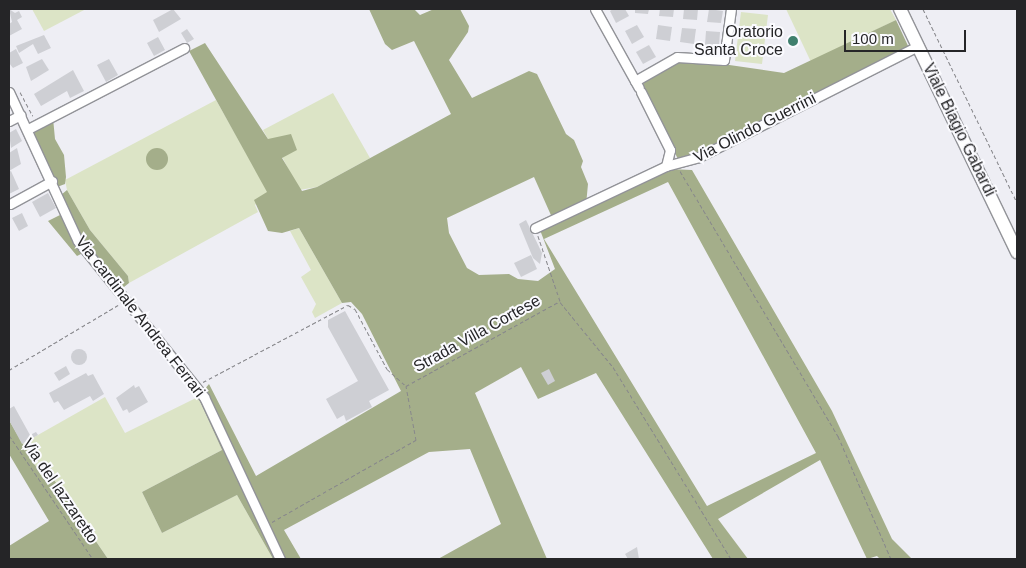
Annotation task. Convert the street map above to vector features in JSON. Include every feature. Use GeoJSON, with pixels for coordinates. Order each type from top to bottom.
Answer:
{"type":"FeatureCollection","features":[{"type":"Feature","properties":{"kind":"street"},"geometry":{"type":"LineString","coordinates":[[595,9],[670,150],[666,166]]}},
{"type":"Feature","properties":{"kind":"street"},"geometry":{"type":"LineString","coordinates":[[638,87],[677,58],[725,59],[731,9]]}},
{"type":"Feature","properties":{"kind":"street","name":"Viale Biagio Gabardi"},"geometry":{"type":"LineString","coordinates":[[900,9],[1017,252]]}},
{"type":"Feature","properties":{"kind":"street","name":"Via Olindo Guerrini"},"geometry":{"type":"LineString","coordinates":[[535,228],[666,166],[699,157],[918,46]]}},
{"type":"Feature","properties":{"kind":"street"},"geometry":{"type":"LineString","coordinates":[[28,129],[184,48]]}},
{"type":"Feature","properties":{"kind":"street","name":"Via cardinale Andrea Ferrari"},"geometry":{"type":"LineString","coordinates":[[9,92],[28,129],[78,241],[196,386],[234,457],[254,507],[280,559]]}},
{"type":"Feature","properties":{"kind":"street"},"geometry":{"type":"LineString","coordinates":[[9,121],[21,115]]}},
{"type":"Feature","properties":{"kind":"street"},"geometry":{"type":"LineString","coordinates":[[10,204],[52,181]]}},
{"type":"Feature","properties":{"kind":"path"},"geometry":{"type":"LineString","coordinates":[[923,9],[1017,203]]}},
{"type":"Feature","properties":{"kind":"path"},"geometry":{"type":"LineString","coordinates":[[20,92],[35,119]]}},
{"type":"Feature","properties":{"kind":"path"},"geometry":{"type":"LineString","coordinates":[[676,164],[838,436],[891,559]]}},
{"type":"Feature","properties":{"kind":"path","name":"Strada Villa Cortese"},"geometry":{"type":"LineString","coordinates":[[265,526],[416,440],[406,386],[560,301],[535,228]]}},
{"type":"Feature","properties":{"kind":"path"},"geometry":{"type":"LineString","coordinates":[[9,370],[115,308],[123,294]]}},
{"type":"Feature","properties":{"kind":"path"},"geometry":{"type":"LineString","coordinates":[[560,301],[613,367],[731,559]]}},
{"type":"Feature","properties":{"kind":"path"},"geometry":{"type":"LineString","coordinates":[[196,386],[348,305],[355,310],[387,370],[406,386]]}},
{"type":"Feature","properties":{"kind":"path","name":"Via del lazzaretto"},"geometry":{"type":"LineString","coordinates":[[9,435],[93,559]]}},
{"type":"Feature","properties":{"kind":"green space"},"geometry":{"type":"Polygon","coordinates":[[[32,9],[86,9],[44,31],[32,9]]]}},
{"type":"Feature","properties":{"kind":"green space"},"geometry":{"type":"Polygon","coordinates":[[[369,9],[414,9],[420,15],[434,9],[460,9],[469,26],[468,32],[449,60],[472,98],[529,71],[537,74],[566,134],[574,140],[583,161],[581,167],[588,184],[586,205],[669,169],[692,170],[832,411],[892,539],[912,559],[880,559],[877,556],[867,559],[820,460],[718,519],[748,559],[713,559],[596,373],[538,399],[521,367],[475,393],[547,559],[438,559],[501,524],[470,449],[429,452],[284,530],[301,559],[273,559],[237,495],[162,533],[142,492],[222,450],[198,397],[209,384],[256,476],[401,391],[362,314],[351,302],[342,303],[299,228],[282,233],[268,231],[254,200],[267,192],[189,51],[205,43],[268,139],[291,134],[297,150],[282,158],[302,191],[317,187],[451,114],[414,41],[392,50],[385,44],[369,9]],[[534,177],[447,218],[449,233],[467,268],[479,275],[509,274],[518,279],[538,281],[555,269],[540,230],[554,222],[534,177]],[[668,182],[544,239],[707,506],[816,453],[668,182]]]}},
{"type":"Feature","properties":{"kind":"green space"},"geometry":{"type":"Polygon","coordinates":[[[786,9],[890,9],[896,20],[811,62],[786,9]]]}},
{"type":"Feature","properties":{"kind":"green space"},"geometry":{"type":"Polygon","coordinates":[[[741,12],[768,15],[762,64],[735,61],[741,12]]]}},
{"type":"Feature","properties":{"kind":"green space"},"geometry":{"type":"Polygon","coordinates":[[[896,20],[909,48],[736,133],[692,158],[679,161],[643,91],[644,78],[681,58],[784,73],[896,20]]]}},
{"type":"Feature","properties":{"kind":"green space"},"geometry":{"type":"Polygon","coordinates":[[[333,93],[370,158],[317,187],[299,190],[273,139],[268,139],[263,130],[333,93]]]}},
{"type":"Feature","properties":{"kind":"green space"},"geometry":{"type":"Polygon","coordinates":[[[216,100],[268,192],[255,205],[258,212],[129,283],[128,276],[90,230],[67,190],[65,180],[216,100]]]}},
{"type":"Feature","properties":{"kind":"green space"},"geometry":{"type":"Polygon","coordinates":[[[53,118],[55,139],[64,155],[66,177],[65,184],[57,187],[34,134],[34,129],[53,118]]]}},
{"type":"Feature","properties":{"kind":"green space"},"geometry":{"type":"Polygon","coordinates":[[[157,148],[167,155],[168,159],[161,169],[157,170],[147,163],[146,159],[153,149],[157,148]]]}},
{"type":"Feature","properties":{"kind":"green space"},"geometry":{"type":"Polygon","coordinates":[[[67,190],[90,230],[128,276],[129,283],[124,287],[121,287],[89,250],[77,256],[48,221],[68,211],[61,195],[67,190]]]}},
{"type":"Feature","properties":{"kind":"green space"},"geometry":{"type":"Polygon","coordinates":[[[299,228],[342,303],[315,318],[312,312],[316,304],[301,277],[311,270],[290,231],[299,228]]]}},
{"type":"Feature","properties":{"kind":"green space"},"geometry":{"type":"Polygon","coordinates":[[[105,397],[125,433],[198,397],[222,450],[142,492],[162,533],[237,495],[273,559],[108,559],[50,474],[42,477],[22,444],[105,397]]]}},
{"type":"Feature","properties":{"kind":"green space"},"geometry":{"type":"Polygon","coordinates":[[[9,420],[42,477],[50,474],[108,559],[9,559],[9,546],[49,521],[9,454],[9,420]]]}},
{"type":"Feature","properties":{"kind":"building"},"geometry":{"type":"Polygon","coordinates":[[[9,9],[15,13],[19,11],[22,17],[17,20],[22,29],[9,36],[9,24],[12,22],[9,9]]]}},
{"type":"Feature","properties":{"kind":"building"},"geometry":{"type":"Polygon","coordinates":[[[173,9],[181,19],[159,32],[153,20],[173,9]]]}},
{"type":"Feature","properties":{"kind":"building"},"geometry":{"type":"Polygon","coordinates":[[[613,9],[625,9],[629,16],[616,23],[610,11],[613,9]]]}},
{"type":"Feature","properties":{"kind":"building"},"geometry":{"type":"Polygon","coordinates":[[[635,9],[649,9],[648,14],[635,13],[635,9]]]}},
{"type":"Feature","properties":{"kind":"building"},"geometry":{"type":"Polygon","coordinates":[[[660,9],[674,9],[673,17],[659,16],[660,9]]]}},
{"type":"Feature","properties":{"kind":"building"},"geometry":{"type":"Polygon","coordinates":[[[684,9],[698,9],[697,20],[683,19],[684,9]]]}},
{"type":"Feature","properties":{"kind":"building"},"geometry":{"type":"Polygon","coordinates":[[[709,9],[723,11],[721,23],[707,22],[709,9]]]}},
{"type":"Feature","properties":{"kind":"building"},"geometry":{"type":"Polygon","coordinates":[[[637,25],[644,37],[632,44],[625,31],[637,25]]]}},
{"type":"Feature","properties":{"kind":"building"},"geometry":{"type":"Polygon","coordinates":[[[658,25],[672,27],[670,41],[656,39],[658,25]]]}},
{"type":"Feature","properties":{"kind":"building"},"geometry":{"type":"Polygon","coordinates":[[[682,28],[696,29],[694,44],[680,42],[682,28]]]}},
{"type":"Feature","properties":{"kind":"building"},"geometry":{"type":"Polygon","coordinates":[[[187,29],[194,39],[187,43],[181,33],[187,29]]]}},
{"type":"Feature","properties":{"kind":"building"},"geometry":{"type":"Polygon","coordinates":[[[706,31],[720,32],[719,46],[705,45],[706,31]]]}},
{"type":"Feature","properties":{"kind":"building"},"geometry":{"type":"Polygon","coordinates":[[[44,35],[51,48],[38,54],[33,44],[19,53],[16,46],[44,35]]]}},
{"type":"Feature","properties":{"kind":"building"},"geometry":{"type":"Polygon","coordinates":[[[158,37],[165,50],[154,56],[147,43],[158,37]]]}},
{"type":"Feature","properties":{"kind":"building"},"geometry":{"type":"Polygon","coordinates":[[[649,45],[656,57],[643,64],[636,52],[649,45]]]}},
{"type":"Feature","properties":{"kind":"building"},"geometry":{"type":"Polygon","coordinates":[[[16,49],[23,63],[13,68],[9,63],[9,53],[16,49]]]}},
{"type":"Feature","properties":{"kind":"building"},"geometry":{"type":"Polygon","coordinates":[[[42,59],[49,70],[31,81],[26,67],[42,59]]]}},
{"type":"Feature","properties":{"kind":"building"},"geometry":{"type":"Polygon","coordinates":[[[109,59],[118,75],[106,82],[97,65],[109,59]]]}},
{"type":"Feature","properties":{"kind":"building"},"geometry":{"type":"Polygon","coordinates":[[[73,70],[84,91],[70,98],[67,91],[41,106],[34,94],[73,70]]]}},
{"type":"Feature","properties":{"kind":"building"},"geometry":{"type":"Polygon","coordinates":[[[16,129],[22,141],[11,148],[9,133],[16,129]]]}},
{"type":"Feature","properties":{"kind":"building"},"geometry":{"type":"Polygon","coordinates":[[[17,148],[21,164],[9,171],[9,153],[17,148]]]}},
{"type":"Feature","properties":{"kind":"building"},"geometry":{"type":"Polygon","coordinates":[[[11,171],[19,189],[9,194],[9,172],[11,171]]]}},
{"type":"Feature","properties":{"kind":"building"},"geometry":{"type":"Polygon","coordinates":[[[48,193],[56,208],[40,217],[32,202],[48,193]]]}},
{"type":"Feature","properties":{"kind":"building"},"geometry":{"type":"Polygon","coordinates":[[[22,213],[28,226],[19,231],[12,218],[22,213]]]}},
{"type":"Feature","properties":{"kind":"building"},"geometry":{"type":"Polygon","coordinates":[[[526,220],[542,253],[540,264],[533,258],[519,224],[526,220]]]}},
{"type":"Feature","properties":{"kind":"building"},"geometry":{"type":"Polygon","coordinates":[[[531,255],[537,269],[521,277],[514,263],[531,255]]]}},
{"type":"Feature","properties":{"kind":"building"},"geometry":{"type":"Polygon","coordinates":[[[345,311],[389,390],[369,401],[372,407],[346,421],[344,415],[337,419],[326,399],[358,381],[328,327],[328,320],[345,311]]]}},
{"type":"Feature","properties":{"kind":"building"},"geometry":{"type":"Polygon","coordinates":[[[79,349],[87,357],[79,365],[71,357],[79,349]]]}},
{"type":"Feature","properties":{"kind":"building"},"geometry":{"type":"Polygon","coordinates":[[[66,366],[70,374],[59,381],[54,373],[66,366]]]}},
{"type":"Feature","properties":{"kind":"building"},"geometry":{"type":"Polygon","coordinates":[[[549,369],[555,381],[548,385],[541,373],[549,369]]]}},
{"type":"Feature","properties":{"kind":"building"},"geometry":{"type":"Polygon","coordinates":[[[86,373],[88,376],[93,374],[104,394],[93,401],[90,396],[64,410],[58,401],[54,403],[49,393],[86,373]]]}},
{"type":"Feature","properties":{"kind":"building"},"geometry":{"type":"Polygon","coordinates":[[[134,385],[135,388],[139,386],[148,402],[129,413],[127,409],[123,411],[116,398],[134,385]]]}},
{"type":"Feature","properties":{"kind":"building"},"geometry":{"type":"Polygon","coordinates":[[[14,406],[30,435],[36,432],[38,435],[22,444],[9,420],[9,409],[14,406]]]}},
{"type":"Feature","properties":{"kind":"building"},"geometry":{"type":"Polygon","coordinates":[[[637,547],[639,559],[628,559],[625,554],[637,547]]]}},
{"type":"Feature","properties":{"kind":"place","name":"Oratorio Santa Croce"},"geometry":{"type":"Point","coordinates":[793,41]}}]}
